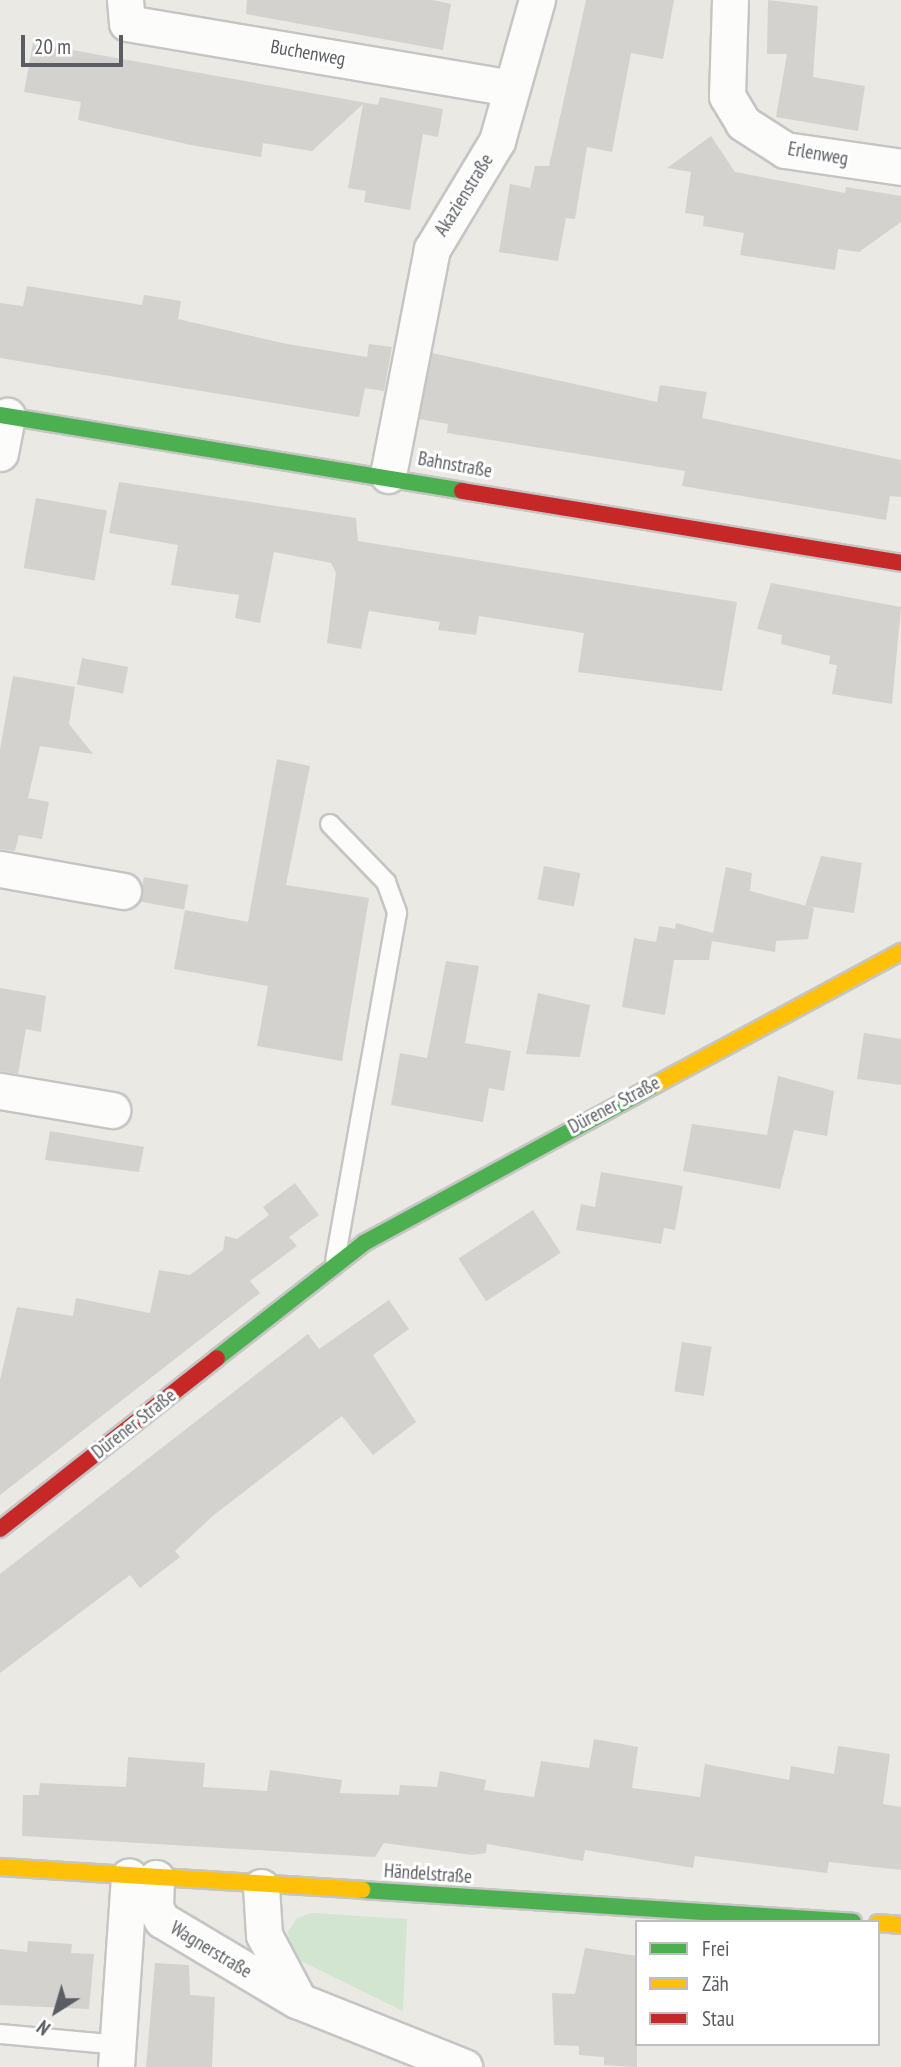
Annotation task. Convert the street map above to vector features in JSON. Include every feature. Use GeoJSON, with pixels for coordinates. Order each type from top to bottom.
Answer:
{"type":"FeatureCollection","features":[{"type":"Feature","properties":{"kind":"street","name":"Buchenweg"},"geometry":{"type":"LineString","coordinates":[[125,0],[128,23],[511,88]]}},
{"type":"Feature","properties":{"kind":"street","name":"Akazienstraße"},"geometry":{"type":"LineString","coordinates":[[388,475],[432,249],[497,141],[537,0]]}},
{"type":"Feature","properties":{"kind":"street","name":"Erlenweg"},"geometry":{"type":"LineString","coordinates":[[730,0],[727,96],[743,123],[785,150],[901,167]]}},
{"type":"Feature","properties":{"kind":"street","name":"Bahnstraße"},"geometry":{"type":"LineString","coordinates":[[3,416],[388,475],[901,563]]}},
{"type":"Feature","properties":{"kind":"street"},"geometry":{"type":"LineString","coordinates":[[0,453],[3,416]]}},
{"type":"Feature","properties":{"kind":"street"},"geometry":{"type":"LineString","coordinates":[[0,869],[122,891]]}},
{"type":"Feature","properties":{"kind":"street","name":"Dürener Straße"},"geometry":{"type":"LineString","coordinates":[[0,1529],[334,1267],[427,1205],[901,952]]}},
{"type":"Feature","properties":{"kind":"street"},"geometry":{"type":"LineString","coordinates":[[0,1091],[112,1110]]}},
{"type":"Feature","properties":{"kind":"street","name":"Händelstraße"},"geometry":{"type":"LineString","coordinates":[[0,1867],[261,1888],[818,1920]]}},
{"type":"Feature","properties":{"kind":"street"},"geometry":{"type":"LineString","coordinates":[[117,2056],[142,1877]]}},
{"type":"Feature","properties":{"kind":"street","name":"Wagnerstraße"},"geometry":{"type":"LineString","coordinates":[[142,1877],[162,1920],[299,2001],[464,2067]]}},
{"type":"Feature","properties":{"kind":"street","name":"Wagnerstraße"},"geometry":{"type":"LineString","coordinates":[[261,1888],[264,1935],[299,2001]]}},
{"type":"Feature","properties":{"kind":"street"},"geometry":{"type":"LineString","coordinates":[[880,1923],[901,1925]]}},
{"type":"Feature","properties":{"kind":"lane"},"geometry":{"type":"LineString","coordinates":[[330,824],[387,882],[397,913],[334,1267]]}},
{"type":"Feature","properties":{"kind":"lane"},"geometry":{"type":"LineString","coordinates":[[0,2034],[117,2056]]}},
{"type":"Feature","properties":{"kind":"green space"},"geometry":{"type":"Polygon","coordinates":[[[312,1913],[407,1919],[403,2011],[301,1961],[290,1948],[288,1932],[297,1918],[312,1913]]]}},
{"type":"Feature","properties":{"kind":"building"},"geometry":{"type":"Polygon","coordinates":[[[247,0],[433,0],[451,4],[443,50],[246,14],[247,0]]]}},
{"type":"Feature","properties":{"kind":"building"},"geometry":{"type":"Polygon","coordinates":[[[586,0],[674,0],[663,59],[631,53],[612,152],[587,147],[575,219],[566,218],[558,261],[499,252],[510,184],[530,188],[535,166],[549,166],[586,0]]]}},
{"type":"Feature","properties":{"kind":"building"},"geometry":{"type":"Polygon","coordinates":[[[768,0],[818,6],[813,77],[865,86],[858,131],[776,117],[787,54],[767,54],[768,0]]]}},
{"type":"Feature","properties":{"kind":"building"},"geometry":{"type":"Polygon","coordinates":[[[33,43],[378,105],[380,97],[443,109],[438,137],[423,134],[410,210],[364,202],[366,191],[348,188],[363,104],[312,151],[263,143],[261,157],[191,145],[78,120],[81,102],[24,92],[33,43]]]}},
{"type":"Feature","properties":{"kind":"building"},"geometry":{"type":"Polygon","coordinates":[[[711,136],[735,172],[845,193],[846,187],[901,196],[901,222],[859,252],[838,249],[835,270],[740,255],[744,233],[703,226],[704,216],[685,213],[691,172],[667,168],[711,136]]]}},
{"type":"Feature","properties":{"kind":"building"},"geometry":{"type":"Polygon","coordinates":[[[27,286],[142,305],[144,295],[181,301],[178,319],[287,344],[367,357],[369,344],[392,347],[384,391],[365,388],[359,417],[0,358],[0,303],[23,306],[27,286]]]}},
{"type":"Feature","properties":{"kind":"building"},"geometry":{"type":"Polygon","coordinates":[[[432,353],[657,402],[660,385],[707,392],[702,418],[901,460],[901,497],[890,496],[886,520],[682,486],[685,471],[447,433],[448,424],[419,419],[432,353]]]}},
{"type":"Feature","properties":{"kind":"building"},"geometry":{"type":"Polygon","coordinates":[[[119,482],[356,518],[358,541],[737,602],[722,691],[578,672],[584,633],[479,616],[476,635],[438,630],[440,622],[369,611],[361,649],[327,643],[336,573],[331,563],[274,552],[260,623],[235,618],[239,595],[171,585],[178,545],[109,533],[119,482]]]}},
{"type":"Feature","properties":{"kind":"building"},"geometry":{"type":"Polygon","coordinates":[[[36,498],[107,511],[95,580],[24,568],[36,498]]]}},
{"type":"Feature","properties":{"kind":"building"},"geometry":{"type":"Polygon","coordinates":[[[771,583],[901,607],[892,704],[832,694],[837,665],[829,664],[830,656],[781,644],[782,635],[757,629],[771,583]]]}},
{"type":"Feature","properties":{"kind":"building"},"geometry":{"type":"Polygon","coordinates":[[[82,658],[128,667],[123,693],[77,685],[82,658]]]}},
{"type":"Feature","properties":{"kind":"building"},"geometry":{"type":"Polygon","coordinates":[[[13,676],[75,687],[69,724],[93,754],[40,746],[28,798],[49,802],[42,839],[19,835],[15,851],[0,849],[0,749],[13,676]]]}},
{"type":"Feature","properties":{"kind":"building"},"geometry":{"type":"Polygon","coordinates":[[[277,759],[310,766],[286,885],[369,898],[342,1061],[257,1046],[268,986],[174,969],[185,910],[248,922],[277,759]]]}},
{"type":"Feature","properties":{"kind":"building"},"geometry":{"type":"Polygon","coordinates":[[[821,856],[862,863],[854,913],[805,906],[821,856]]]}},
{"type":"Feature","properties":{"kind":"building"},"geometry":{"type":"Polygon","coordinates":[[[544,866],[580,873],[574,906],[538,899],[544,866]]]}},
{"type":"Feature","properties":{"kind":"building"},"geometry":{"type":"Polygon","coordinates":[[[726,867],[752,873],[750,891],[814,908],[808,939],[776,941],[775,952],[712,941],[709,960],[674,960],[665,1015],[622,1007],[634,938],[656,942],[659,926],[675,929],[676,923],[713,933],[726,867]]]}},
{"type":"Feature","properties":{"kind":"building"},"geometry":{"type":"Polygon","coordinates":[[[144,877],[188,885],[184,909],[140,902],[144,877]]]}},
{"type":"Feature","properties":{"kind":"building"},"geometry":{"type":"Polygon","coordinates":[[[446,961],[479,966],[465,1043],[511,1051],[504,1091],[489,1088],[483,1122],[391,1105],[400,1053],[427,1058],[446,961]]]}},
{"type":"Feature","properties":{"kind":"building"},"geometry":{"type":"Polygon","coordinates":[[[0,988],[46,996],[41,1032],[26,1029],[18,1074],[0,1071],[0,988]]]}},
{"type":"Feature","properties":{"kind":"building"},"geometry":{"type":"Polygon","coordinates":[[[538,993],[590,1005],[580,1057],[526,1054],[538,993]]]}},
{"type":"Feature","properties":{"kind":"building"},"geometry":{"type":"Polygon","coordinates":[[[864,1033],[901,1039],[901,1085],[857,1079],[864,1033]]]}},
{"type":"Feature","properties":{"kind":"building"},"geometry":{"type":"Polygon","coordinates":[[[778,1076],[834,1091],[827,1136],[794,1130],[780,1189],[683,1171],[692,1124],[767,1135],[778,1076]]]}},
{"type":"Feature","properties":{"kind":"building"},"geometry":{"type":"Polygon","coordinates":[[[50,1131],[144,1147],[139,1172],[45,1160],[50,1131]]]}},
{"type":"Feature","properties":{"kind":"building"},"geometry":{"type":"Polygon","coordinates":[[[601,1172],[683,1186],[675,1230],[664,1228],[661,1244],[576,1230],[581,1204],[595,1207],[601,1172]]]}},
{"type":"Feature","properties":{"kind":"building"},"geometry":{"type":"Polygon","coordinates":[[[295,1183],[319,1215],[289,1237],[297,1246],[250,1281],[260,1293],[0,1495],[0,1380],[17,1307],[73,1316],[76,1298],[150,1313],[159,1270],[190,1275],[223,1250],[225,1236],[237,1239],[269,1215],[263,1207],[295,1183]]]}},
{"type":"Feature","properties":{"kind":"building"},"geometry":{"type":"Polygon","coordinates":[[[533,1210],[561,1253],[486,1301],[458,1258],[533,1210]]]}},
{"type":"Feature","properties":{"kind":"building"},"geometry":{"type":"Polygon","coordinates":[[[389,1300],[409,1329],[373,1355],[416,1422],[373,1455],[342,1416],[214,1515],[175,1551],[180,1557],[140,1588],[130,1575],[0,1673],[0,1574],[308,1334],[319,1349],[389,1300]]]}},
{"type":"Feature","properties":{"kind":"building"},"geometry":{"type":"Polygon","coordinates":[[[682,1342],[712,1347],[704,1396],[674,1391],[682,1342]]]}},
{"type":"Feature","properties":{"kind":"building"},"geometry":{"type":"Polygon","coordinates":[[[594,1739],[638,1747],[632,1788],[700,1797],[705,1764],[789,1780],[791,1766],[834,1774],[838,1746],[890,1754],[883,1804],[901,1807],[901,1870],[829,1862],[827,1873],[695,1856],[693,1868],[585,1850],[583,1861],[487,1844],[486,1853],[472,1855],[384,1843],[375,1857],[22,1836],[23,1795],[39,1795],[40,1783],[126,1787],[128,1757],[205,1763],[203,1787],[267,1791],[270,1770],[342,1780],[340,1793],[399,1795],[400,1785],[437,1787],[440,1771],[486,1780],[484,1790],[534,1797],[541,1761],[589,1768],[594,1739]]]}},
{"type":"Feature","properties":{"kind":"building"},"geometry":{"type":"Polygon","coordinates":[[[28,1941],[72,1944],[71,1953],[94,1954],[89,2009],[0,2005],[0,1949],[27,1952],[28,1941]]]}},
{"type":"Feature","properties":{"kind":"building"},"geometry":{"type":"Polygon","coordinates":[[[585,1948],[635,1956],[637,2067],[604,2065],[604,2057],[579,2055],[579,2046],[554,2045],[552,1993],[575,1994],[585,1948]]]}},
{"type":"Feature","properties":{"kind":"building"},"geometry":{"type":"Polygon","coordinates":[[[155,1963],[189,1965],[190,1995],[215,1997],[212,2067],[146,2067],[155,1963]]]}},
{"type":"Feature","properties":{"kind":"traffic: fast"},"geometry":{"type":"LineString","coordinates":[[0,415],[462,491]]}},
{"type":"Feature","properties":{"kind":"traffic: fast"},"geometry":{"type":"LineString","coordinates":[[217,1358],[364,1243],[655,1085]]}},
{"type":"Feature","properties":{"kind":"traffic: fast"},"geometry":{"type":"LineString","coordinates":[[362,1890],[822,1920]]}},
{"type":"Feature","properties":{"kind":"traffic: slow"},"geometry":{"type":"LineString","coordinates":[[655,1085],[901,952]]}},
{"type":"Feature","properties":{"kind":"traffic: slow"},"geometry":{"type":"LineString","coordinates":[[0,1867],[362,1890]]}},
{"type":"Feature","properties":{"kind":"traffic: slow"},"geometry":{"type":"LineString","coordinates":[[880,1923],[901,1925]]}},
{"type":"Feature","properties":{"kind":"traffic: jam"},"geometry":{"type":"LineString","coordinates":[[462,491],[901,563]]}},
{"type":"Feature","properties":{"kind":"traffic: jam"},"geometry":{"type":"LineString","coordinates":[[0,1529],[217,1358]]}}]}
